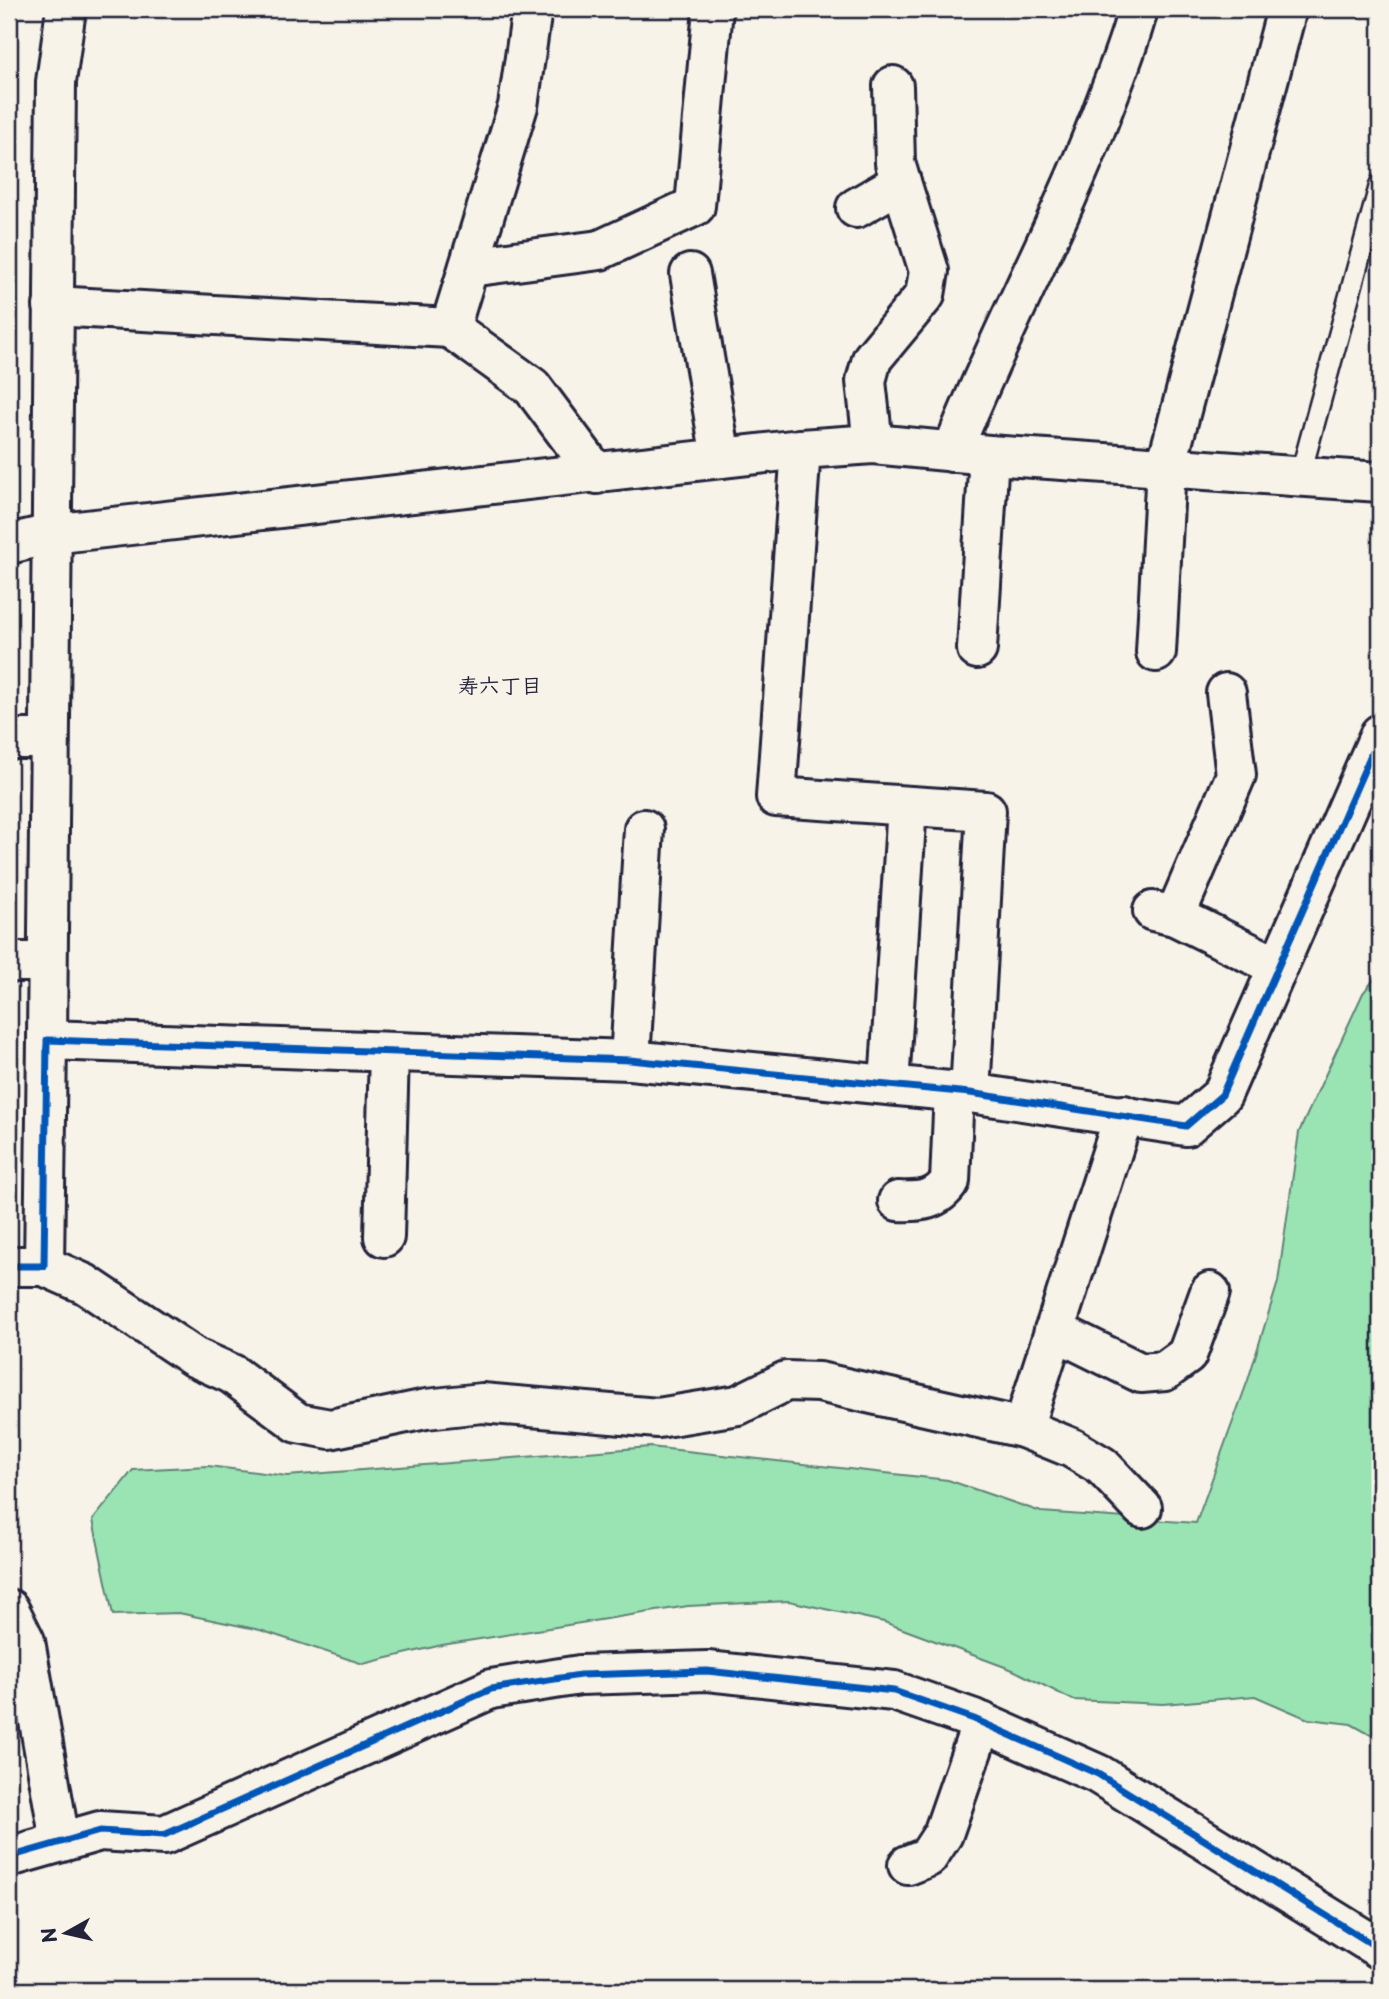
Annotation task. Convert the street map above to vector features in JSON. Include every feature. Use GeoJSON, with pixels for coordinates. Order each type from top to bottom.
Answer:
{"type":"FeatureCollection","features":[{"type":"Feature","properties":{"kind":"street"},"geometry":{"type":"LineString","coordinates":[[66,9],[56,82],[47,1040],[27,1266],[85,1284],[194,1357],[232,1374],[298,1423],[330,1429],[426,1409],[482,1403],[658,1418],[738,1405],[786,1381],[819,1382],[1023,1428],[1072,1448],[1102,1466],[1142,1508]]}},
{"type":"Feature","properties":{"kind":"street"},"geometry":{"type":"LineString","coordinates":[[450,328],[518,106],[532,9]]}},
{"type":"Feature","properties":{"kind":"street"},"geometry":{"type":"LineString","coordinates":[[469,267],[600,250],[695,206],[713,9]]}},
{"type":"Feature","properties":{"kind":"street"},"geometry":{"type":"LineString","coordinates":[[952,452],[979,383],[1073,188],[1130,38],[1138,9]]}},
{"type":"Feature","properties":{"kind":"street"},"geometry":{"type":"LineString","coordinates":[[1156,652],[1166,467],[1287,9]]}},
{"type":"Feature","properties":{"kind":"street"},"geometry":{"type":"LineString","coordinates":[[873,444],[866,381],[872,359],[925,296],[929,271],[895,163],[893,86]]}},
{"type":"Feature","properties":{"kind":"street"},"geometry":{"type":"LineString","coordinates":[[856,208],[901,182]]}},
{"type":"Feature","properties":{"kind":"street"},"geometry":{"type":"LineString","coordinates":[[690,274],[721,458]]}},
{"type":"Feature","properties":{"kind":"street"},"geometry":{"type":"LineString","coordinates":[[53,306],[450,328],[532,387],[597,474]]}},
{"type":"Feature","properties":{"kind":"street"},"geometry":{"type":"LineString","coordinates":[[9,544],[51,534],[801,449],[873,444],[989,455],[1380,482]]}},
{"type":"Feature","properties":{"kind":"street"},"geometry":{"type":"LineString","coordinates":[[801,449],[776,797],[986,811],[962,1092],[950,1181],[942,1193],[922,1202],[898,1201]]}},
{"type":"Feature","properties":{"kind":"street"},"geometry":{"type":"LineString","coordinates":[[977,649],[989,455]]}},
{"type":"Feature","properties":{"kind":"street"},"geometry":{"type":"LineString","coordinates":[[1226,693],[1236,775],[1164,914],[1278,967]]}},
{"type":"Feature","properties":{"kind":"street"},"geometry":{"type":"LineString","coordinates":[[47,1040],[630,1060],[962,1092],[1186,1126],[1222,1095],[1380,734]]}},
{"type":"Feature","properties":{"kind":"street"},"geometry":{"type":"LineString","coordinates":[[9,739],[49,739]]}},
{"type":"Feature","properties":{"kind":"street"},"geometry":{"type":"LineString","coordinates":[[889,1085],[908,806]]}},
{"type":"Feature","properties":{"kind":"street"},"geometry":{"type":"LineString","coordinates":[[630,1060],[645,828]]}},
{"type":"Feature","properties":{"kind":"street"},"geometry":{"type":"LineString","coordinates":[[9,962],[47,962]]}},
{"type":"Feature","properties":{"kind":"street"},"geometry":{"type":"LineString","coordinates":[[384,1237],[389,1052]]}},
{"type":"Feature","properties":{"kind":"street"},"geometry":{"type":"LineString","coordinates":[[1023,1428],[1124,1115]]}},
{"type":"Feature","properties":{"kind":"street"},"geometry":{"type":"LineString","coordinates":[[1054,1330],[1142,1373],[1165,1371],[1187,1355],[1210,1292]]}},
{"type":"Feature","properties":{"kind":"street"},"geometry":{"type":"LineString","coordinates":[[9,1609],[25,1641],[60,1841]]}},
{"type":"Feature","properties":{"kind":"street"},"geometry":{"type":"LineString","coordinates":[[9,1857],[100,1830],[164,1835],[491,1689],[580,1675],[707,1671],[894,1691],[982,1722],[1098,1774],[1380,1949]]}},
{"type":"Feature","properties":{"kind":"street"},"geometry":{"type":"LineString","coordinates":[[908,1865],[928,1857],[943,1834],[982,1722]]}},
{"type":"Feature","properties":{"kind":"lane"},"geometry":{"type":"LineString","coordinates":[[1300,476],[1380,184]]}},
{"type":"Feature","properties":{"kind":"green space"},"geometry":{"type":"Polygon","coordinates":[[[1380,972],[1380,1740],[1351,1724],[1308,1719],[1255,1696],[1163,1704],[1073,1700],[1013,1670],[884,1622],[789,1601],[688,1606],[442,1645],[363,1664],[260,1630],[179,1613],[113,1615],[93,1520],[133,1470],[208,1466],[287,1476],[650,1447],[948,1480],[1041,1512],[1196,1523],[1248,1380],[1278,1282],[1299,1132],[1363,993],[1380,972]]]}},
{"type":"Feature","properties":{"kind":"cycle path"},"geometry":{"type":"LineString","coordinates":[[9,1266],[44,1266],[47,1040],[630,1060],[970,1093],[1186,1126],[1222,1095],[1380,734]]}},
{"type":"Feature","properties":{"kind":"cycle path"},"geometry":{"type":"LineString","coordinates":[[9,1857],[100,1831],[164,1835],[491,1689],[580,1675],[707,1671],[894,1691],[974,1719],[1098,1774],[1380,1949]]}},
{"type":"Feature","properties":{"kind":"district","name":"寿六丁目"},"geometry":{"type":"Point","coordinates":[500,684]}}]}
